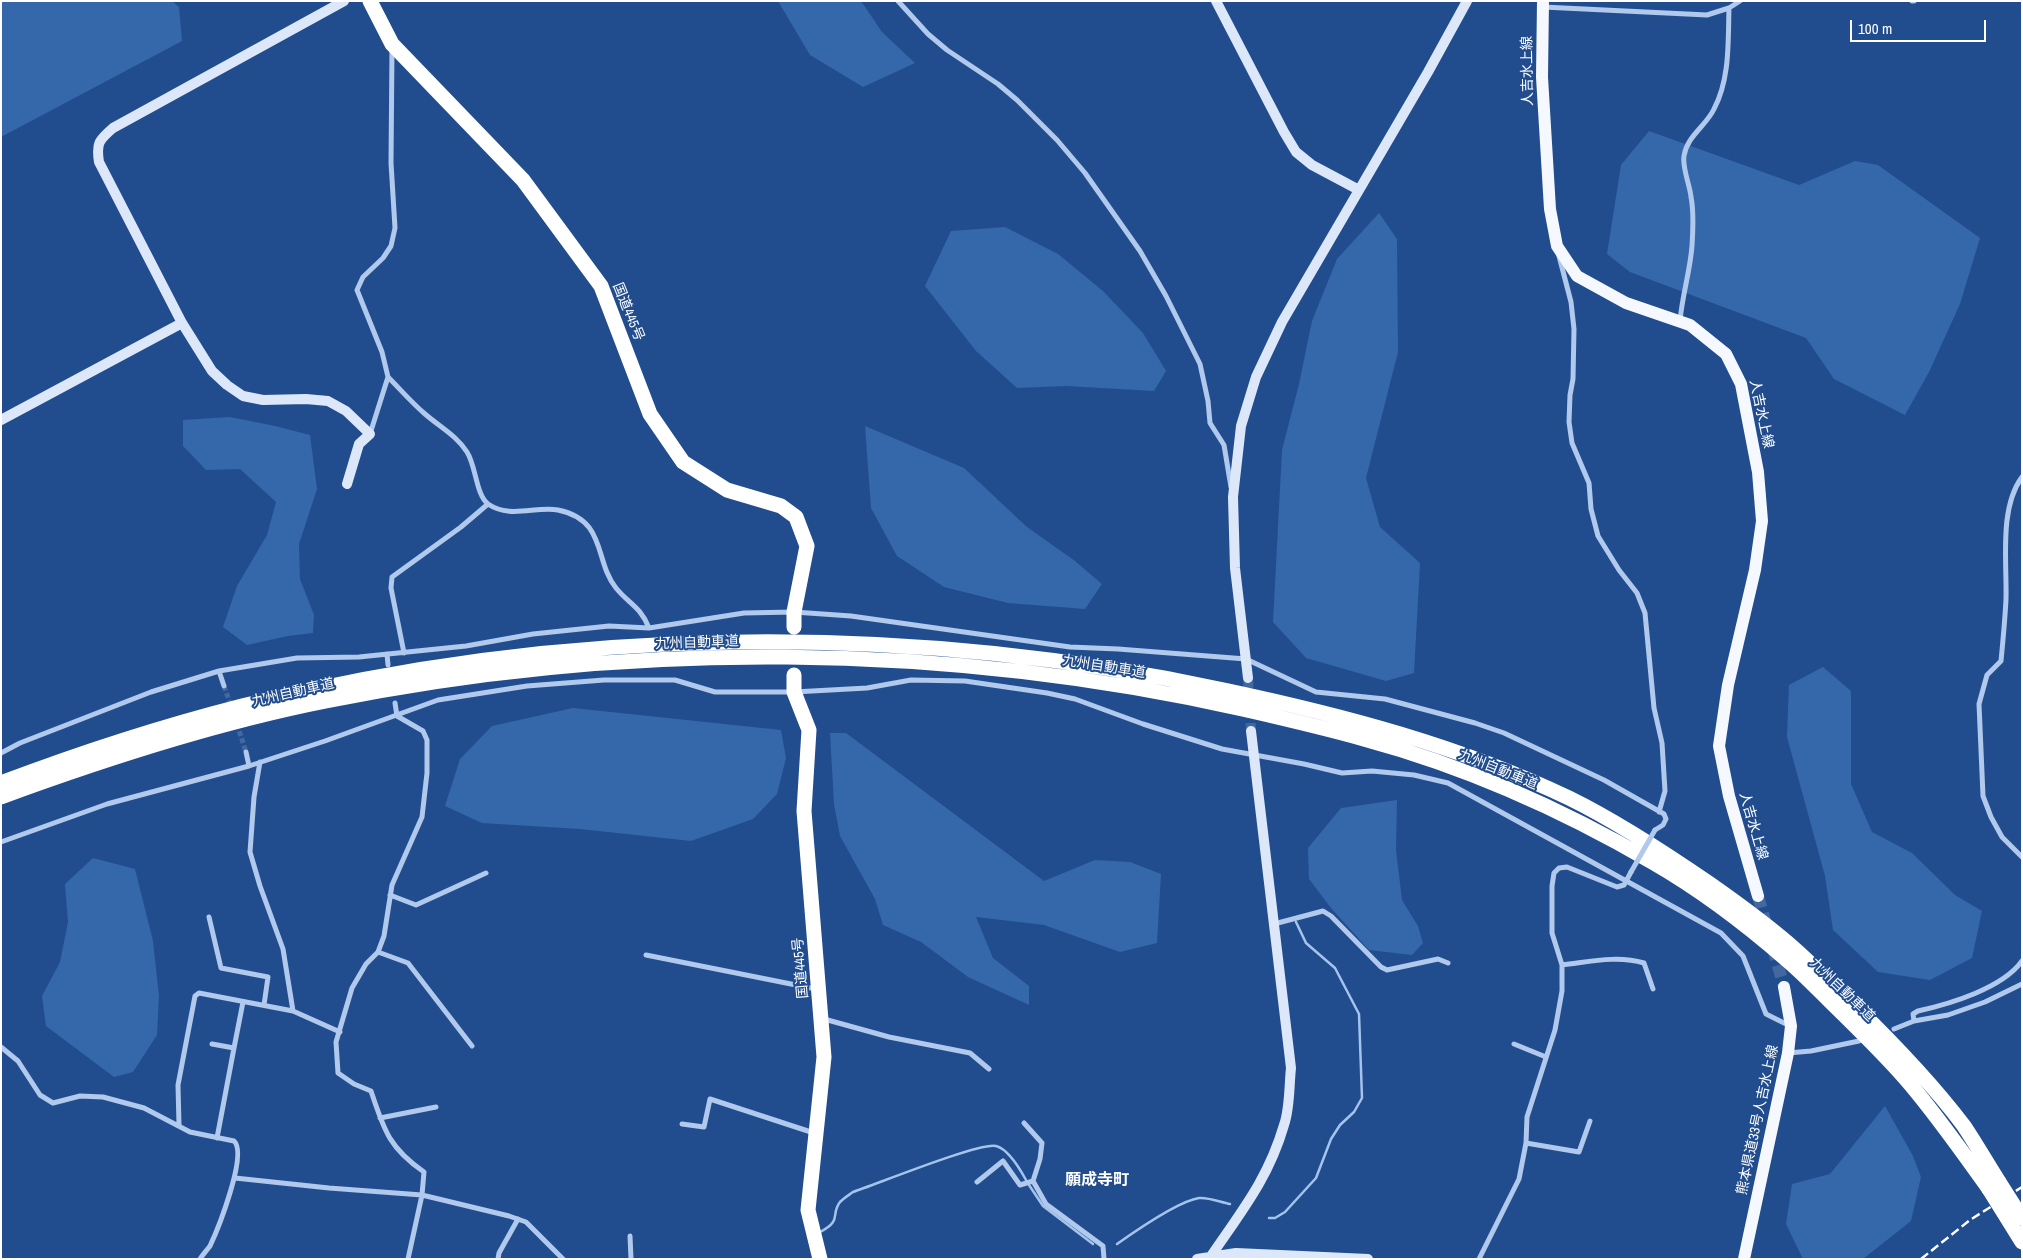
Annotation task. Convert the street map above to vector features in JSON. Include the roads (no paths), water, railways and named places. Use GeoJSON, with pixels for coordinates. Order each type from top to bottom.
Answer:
{"type":"FeatureCollection","features":[{"type":"Feature","properties":{"kind":"highway","name":"国道445号"},"geometry":{"type":"LineString","coordinates":[[370,1],[392,44],[523,180],[601,286],[650,414],[683,462],[727,490],[781,506],[796,517],[807,546],[794,620]]}},
{"type":"Feature","properties":{"kind":"highway","name":"九州自動車道"},"geometry":{"type":"LineString","coordinates":[[1,783],[109,745],[180,723],[319,688],[483,661],[597,649],[697,642],[874,644],[1016,656],[1122,671],[1202,685],[1285,703],[1375,725],[1441,747],[1502,769],[1571,799],[1663,852],[1739,905],[1794,948],[1887,1037],[1920,1072],[1963,1126],[2022,1242]]}},
{"type":"Feature","properties":{"kind":"highway","name":"九州自動車道"},"geometry":{"type":"LineString","coordinates":[[1,797],[113,758],[182,737],[322,702],[484,674],[618,661],[754,657],[893,661],[1015,671],[1119,684],[1200,700],[1368,740],[1429,760],[1495,785],[1554,811],[1657,865],[1718,906],[1788,960],[1908,1081],[2022,1218]]}},
{"type":"Feature","properties":{"kind":"highway","name":"国道445号"},"geometry":{"type":"LineString","coordinates":[[794,675],[794,692],[808,730],[804,811],[824,1057],[808,1210],[820,1259]]}},
{"type":"Feature","properties":{"kind":"main road","name":"人吉水上線"},"geometry":{"type":"LineString","coordinates":[[1543,4],[1542,77],[1549,199],[1557,246],[1577,276],[1626,303],[1690,325],[1726,354],[1741,384],[1758,472],[1762,521],[1755,570],[1728,685],[1720,746],[1729,796],[1758,896]]}},
{"type":"Feature","properties":{"kind":"main road","name":"熊本県道33号人吉水上線"},"geometry":{"type":"LineString","coordinates":[[1744,1259],[1788,1053],[1791,1026],[1784,986]]}},
{"type":"Feature","properties":{"kind":"street"},"geometry":{"type":"LineString","coordinates":[[344,1],[113,128],[102,138],[97,148],[99,162],[182,323],[212,371],[243,396],[263,400],[306,399],[328,401],[352,416],[370,434]]}},
{"type":"Feature","properties":{"kind":"street"},"geometry":{"type":"LineString","coordinates":[[898,1],[928,34],[947,50],[998,84],[1057,140],[1085,173],[1140,250],[1166,296],[1200,364],[1208,401],[1210,423],[1224,445],[1233,497]]}},
{"type":"Feature","properties":{"kind":"street"},"geometry":{"type":"LineString","coordinates":[[1216,1],[1296,152],[1312,165],[1359,190]]}},
{"type":"Feature","properties":{"kind":"street"},"geometry":{"type":"LineString","coordinates":[[1248,678],[1235,568],[1233,497],[1241,426],[1256,378],[1282,322],[1467,1]]}},
{"type":"Feature","properties":{"kind":"street"},"geometry":{"type":"LineString","coordinates":[[1543,4],[1707,15],[1728,8],[1740,1]]}},
{"type":"Feature","properties":{"kind":"street"},"geometry":{"type":"LineString","coordinates":[[1680,321],[1692,247],[1692,199],[1683,158],[1688,144],[1713,112],[1720,97],[1724,83],[1728,49],[1728,8]]}},
{"type":"Feature","properties":{"kind":"street"},"geometry":{"type":"LineString","coordinates":[[347,484],[360,444],[370,434],[388,377],[382,352],[357,290],[363,277],[383,258],[391,246],[395,228],[392,162],[392,44]]}},
{"type":"Feature","properties":{"kind":"street"},"geometry":{"type":"LineString","coordinates":[[1557,246],[1571,302],[1574,329],[1573,379],[1570,395],[1569,422],[1572,443],[1588,483],[1591,509],[1598,536],[1619,570],[1637,593],[1645,613],[1654,708],[1662,743],[1665,791],[1659,812]]}},
{"type":"Feature","properties":{"kind":"street"},"geometry":{"type":"LineString","coordinates":[[1,420],[182,323]]}},
{"type":"Feature","properties":{"kind":"street"},"geometry":{"type":"LineString","coordinates":[[388,377],[426,414],[462,445],[473,463],[483,498],[488,504],[509,512],[559,510],[580,519],[590,528],[615,587],[644,615],[649,628]]}},
{"type":"Feature","properties":{"kind":"street"},"geometry":{"type":"LineString","coordinates":[[2022,477],[2010,507],[2007,526],[2006,598],[2001,661],[1987,675],[1979,704],[1983,796],[1991,818],[2002,837],[2022,857]]}},
{"type":"Feature","properties":{"kind":"street"},"geometry":{"type":"LineString","coordinates":[[404,653],[391,588],[392,577],[461,528],[488,504]]}},
{"type":"Feature","properties":{"kind":"street"},"geometry":{"type":"LineString","coordinates":[[1,753],[151,692],[219,671],[297,658],[404,653],[466,646],[533,634],[609,626],[649,628],[744,613],[794,620],[851,616],[1070,647],[1246,659],[1316,692],[1385,699],[1475,723],[1504,733],[1604,780],[1666,816],[1663,825],[1654,830],[1622,887],[1617,887],[1567,866],[1556,870],[1554,874],[1552,886],[1552,933],[1562,965],[1562,990],[1555,1030],[1537,1092],[1527,1117],[1526,1143],[1519,1179],[1479,1259]]}},
{"type":"Feature","properties":{"kind":"street"},"geometry":{"type":"LineString","coordinates":[[387,654],[388,665]]}},
{"type":"Feature","properties":{"kind":"street"},"geometry":{"type":"LineString","coordinates":[[219,671],[224,686]]}},
{"type":"Feature","properties":{"kind":"street"},"geometry":{"type":"LineString","coordinates":[[1,842],[107,804],[249,766],[398,716],[438,700],[527,686],[604,680],[675,680],[715,692],[794,692],[867,688],[911,680],[964,681],[1047,693],[1075,700],[1222,749],[1342,773],[1372,771],[1414,775],[1448,783],[1721,933],[1743,956],[1766,1014],[1791,1026]]}},
{"type":"Feature","properties":{"kind":"street"},"geometry":{"type":"LineString","coordinates":[[395,704],[398,716],[423,731],[427,740],[427,773],[422,818],[392,885],[384,936],[378,952],[366,964],[352,988],[336,1042],[338,1073],[354,1084],[371,1091],[384,1129],[398,1151],[424,1172],[422,1195],[408,1259]]}},
{"type":"Feature","properties":{"kind":"street"},"geometry":{"type":"LineString","coordinates":[[1209,1258],[1242,1214],[1265,1174],[1285,1124],[1291,1068],[1251,731]]}},
{"type":"Feature","properties":{"kind":"street"},"geometry":{"type":"LineString","coordinates":[[246,752],[249,766]]}},
{"type":"Feature","properties":{"kind":"street"},"geometry":{"type":"LineString","coordinates":[[260,762],[254,797],[250,852],[283,949],[293,1011]]}},
{"type":"Feature","properties":{"kind":"street"},"geometry":{"type":"LineString","coordinates":[[390,895],[416,905],[486,873]]}},
{"type":"Feature","properties":{"kind":"street"},"geometry":{"type":"LineString","coordinates":[[1274,924],[1323,910],[1332,916],[1381,967],[1387,970],[1438,958],[1448,963]]}},
{"type":"Feature","properties":{"kind":"street"},"geometry":{"type":"LineString","coordinates":[[209,917],[221,968],[268,977],[264,1006]]}},
{"type":"Feature","properties":{"kind":"street"},"geometry":{"type":"LineString","coordinates":[[378,952],[408,963],[472,1046]]}},
{"type":"Feature","properties":{"kind":"street"},"geometry":{"type":"LineString","coordinates":[[646,955],[818,989]]}},
{"type":"Feature","properties":{"kind":"street"},"geometry":{"type":"LineString","coordinates":[[1562,965],[1619,958],[1633,960],[1644,963],[1653,989]]}},
{"type":"Feature","properties":{"kind":"street"},"geometry":{"type":"LineString","coordinates":[[1914,1021],[1913,1014],[1918,1011],[1959,999],[1994,984],[2008,976],[2022,960]]}},
{"type":"Feature","properties":{"kind":"street"},"geometry":{"type":"LineString","coordinates":[[1894,1029],[1914,1021],[1957,1012],[1985,1002],[2022,984]]}},
{"type":"Feature","properties":{"kind":"street"},"geometry":{"type":"LineString","coordinates":[[179,1125],[178,1085],[193,1000],[199,994],[293,1011],[340,1032]]}},
{"type":"Feature","properties":{"kind":"street"},"geometry":{"type":"LineString","coordinates":[[217,1138],[243,1002]]}},
{"type":"Feature","properties":{"kind":"street"},"geometry":{"type":"LineString","coordinates":[[821,1018],[889,1037],[970,1053],[990,1069]]}},
{"type":"Feature","properties":{"kind":"street"},"geometry":{"type":"LineString","coordinates":[[1788,1053],[1812,1051],[1859,1041]]}},
{"type":"Feature","properties":{"kind":"street"},"geometry":{"type":"LineString","coordinates":[[212,1044],[234,1048]]}},
{"type":"Feature","properties":{"kind":"street"},"geometry":{"type":"LineString","coordinates":[[1514,1044],[1546,1057]]}},
{"type":"Feature","properties":{"kind":"street"},"geometry":{"type":"LineString","coordinates":[[1,1046],[18,1061],[40,1095],[53,1103],[80,1096],[103,1097],[144,1108],[190,1132],[234,1141],[237,1144],[239,1150],[235,1178],[209,1247],[200,1259]]}},
{"type":"Feature","properties":{"kind":"street"},"geometry":{"type":"LineString","coordinates":[[682,1124],[704,1126],[710,1099],[817,1134]]}},
{"type":"Feature","properties":{"kind":"street"},"geometry":{"type":"LineString","coordinates":[[380,1118],[436,1107]]}},
{"type":"Feature","properties":{"kind":"street"},"geometry":{"type":"LineString","coordinates":[[1526,1143],[1579,1152],[1590,1121]]}},
{"type":"Feature","properties":{"kind":"street"},"geometry":{"type":"LineString","coordinates":[[1024,1123],[1042,1143],[1040,1159],[1033,1182],[1046,1204],[1103,1246],[1104,1259]]}},
{"type":"Feature","properties":{"kind":"street"},"geometry":{"type":"LineString","coordinates":[[977,1182],[1003,1161],[1020,1185],[1033,1182]]}},
{"type":"Feature","properties":{"kind":"street"},"geometry":{"type":"LineString","coordinates":[[235,1178],[422,1195],[526,1222],[563,1259]]}},
{"type":"Feature","properties":{"kind":"street"},"geometry":{"type":"LineString","coordinates":[[498,1259],[499,1253],[518,1219]]}},
{"type":"Feature","properties":{"kind":"street"},"geometry":{"type":"LineString","coordinates":[[630,1236],[631,1259]]}},
{"type":"Feature","properties":{"kind":"street"},"geometry":{"type":"LineString","coordinates":[[1197,1259],[1236,1253],[1368,1259]]}},
{"type":"Feature","properties":{"kind":"waterway"},"geometry":{"type":"LineString","coordinates":[[1269,1218],[1275,1218],[1285,1212],[1316,1178],[1331,1139],[1340,1125],[1354,1112],[1362,1098],[1359,1014],[1335,968],[1306,943],[1296,922]]}},
{"type":"Feature","properties":{"kind":"waterway"},"geometry":{"type":"LineString","coordinates":[[820,1232],[834,1221],[840,1202],[853,1192],[970,1150],[986,1146],[1000,1148],[1013,1160],[1026,1180]]}},
{"type":"Feature","properties":{"kind":"waterway"},"geometry":{"type":"LineString","coordinates":[[1029,1185],[1043,1206],[1093,1244]]}},
{"type":"Feature","properties":{"kind":"waterway"},"geometry":{"type":"LineString","coordinates":[[1117,1244],[1157,1218],[1190,1200],[1203,1198],[1230,1204]]}},
{"type":"Feature","properties":{"kind":"tunnel"},"geometry":{"type":"LineString","coordinates":[[1248,678],[1251,731]]}},
{"type":"Feature","properties":{"kind":"tunnel"},"geometry":{"type":"LineString","coordinates":[[224,686],[231,706]]}},
{"type":"Feature","properties":{"kind":"tunnel"},"geometry":{"type":"LineString","coordinates":[[237,724],[246,752]]}},
{"type":"Feature","properties":{"kind":"tunnel"},"geometry":{"type":"LineString","coordinates":[[1758,896],[1784,987]]}},
{"type":"Feature","properties":{"kind":"railway"},"geometry":{"type":"LineString","coordinates":[[1921,1259],[1970,1220],[2022,1187]]}},
{"type":"Feature","properties":{"kind":"district","name":"願成寺町"},"geometry":{"type":"Point","coordinates":[1097,1181]}}]}
